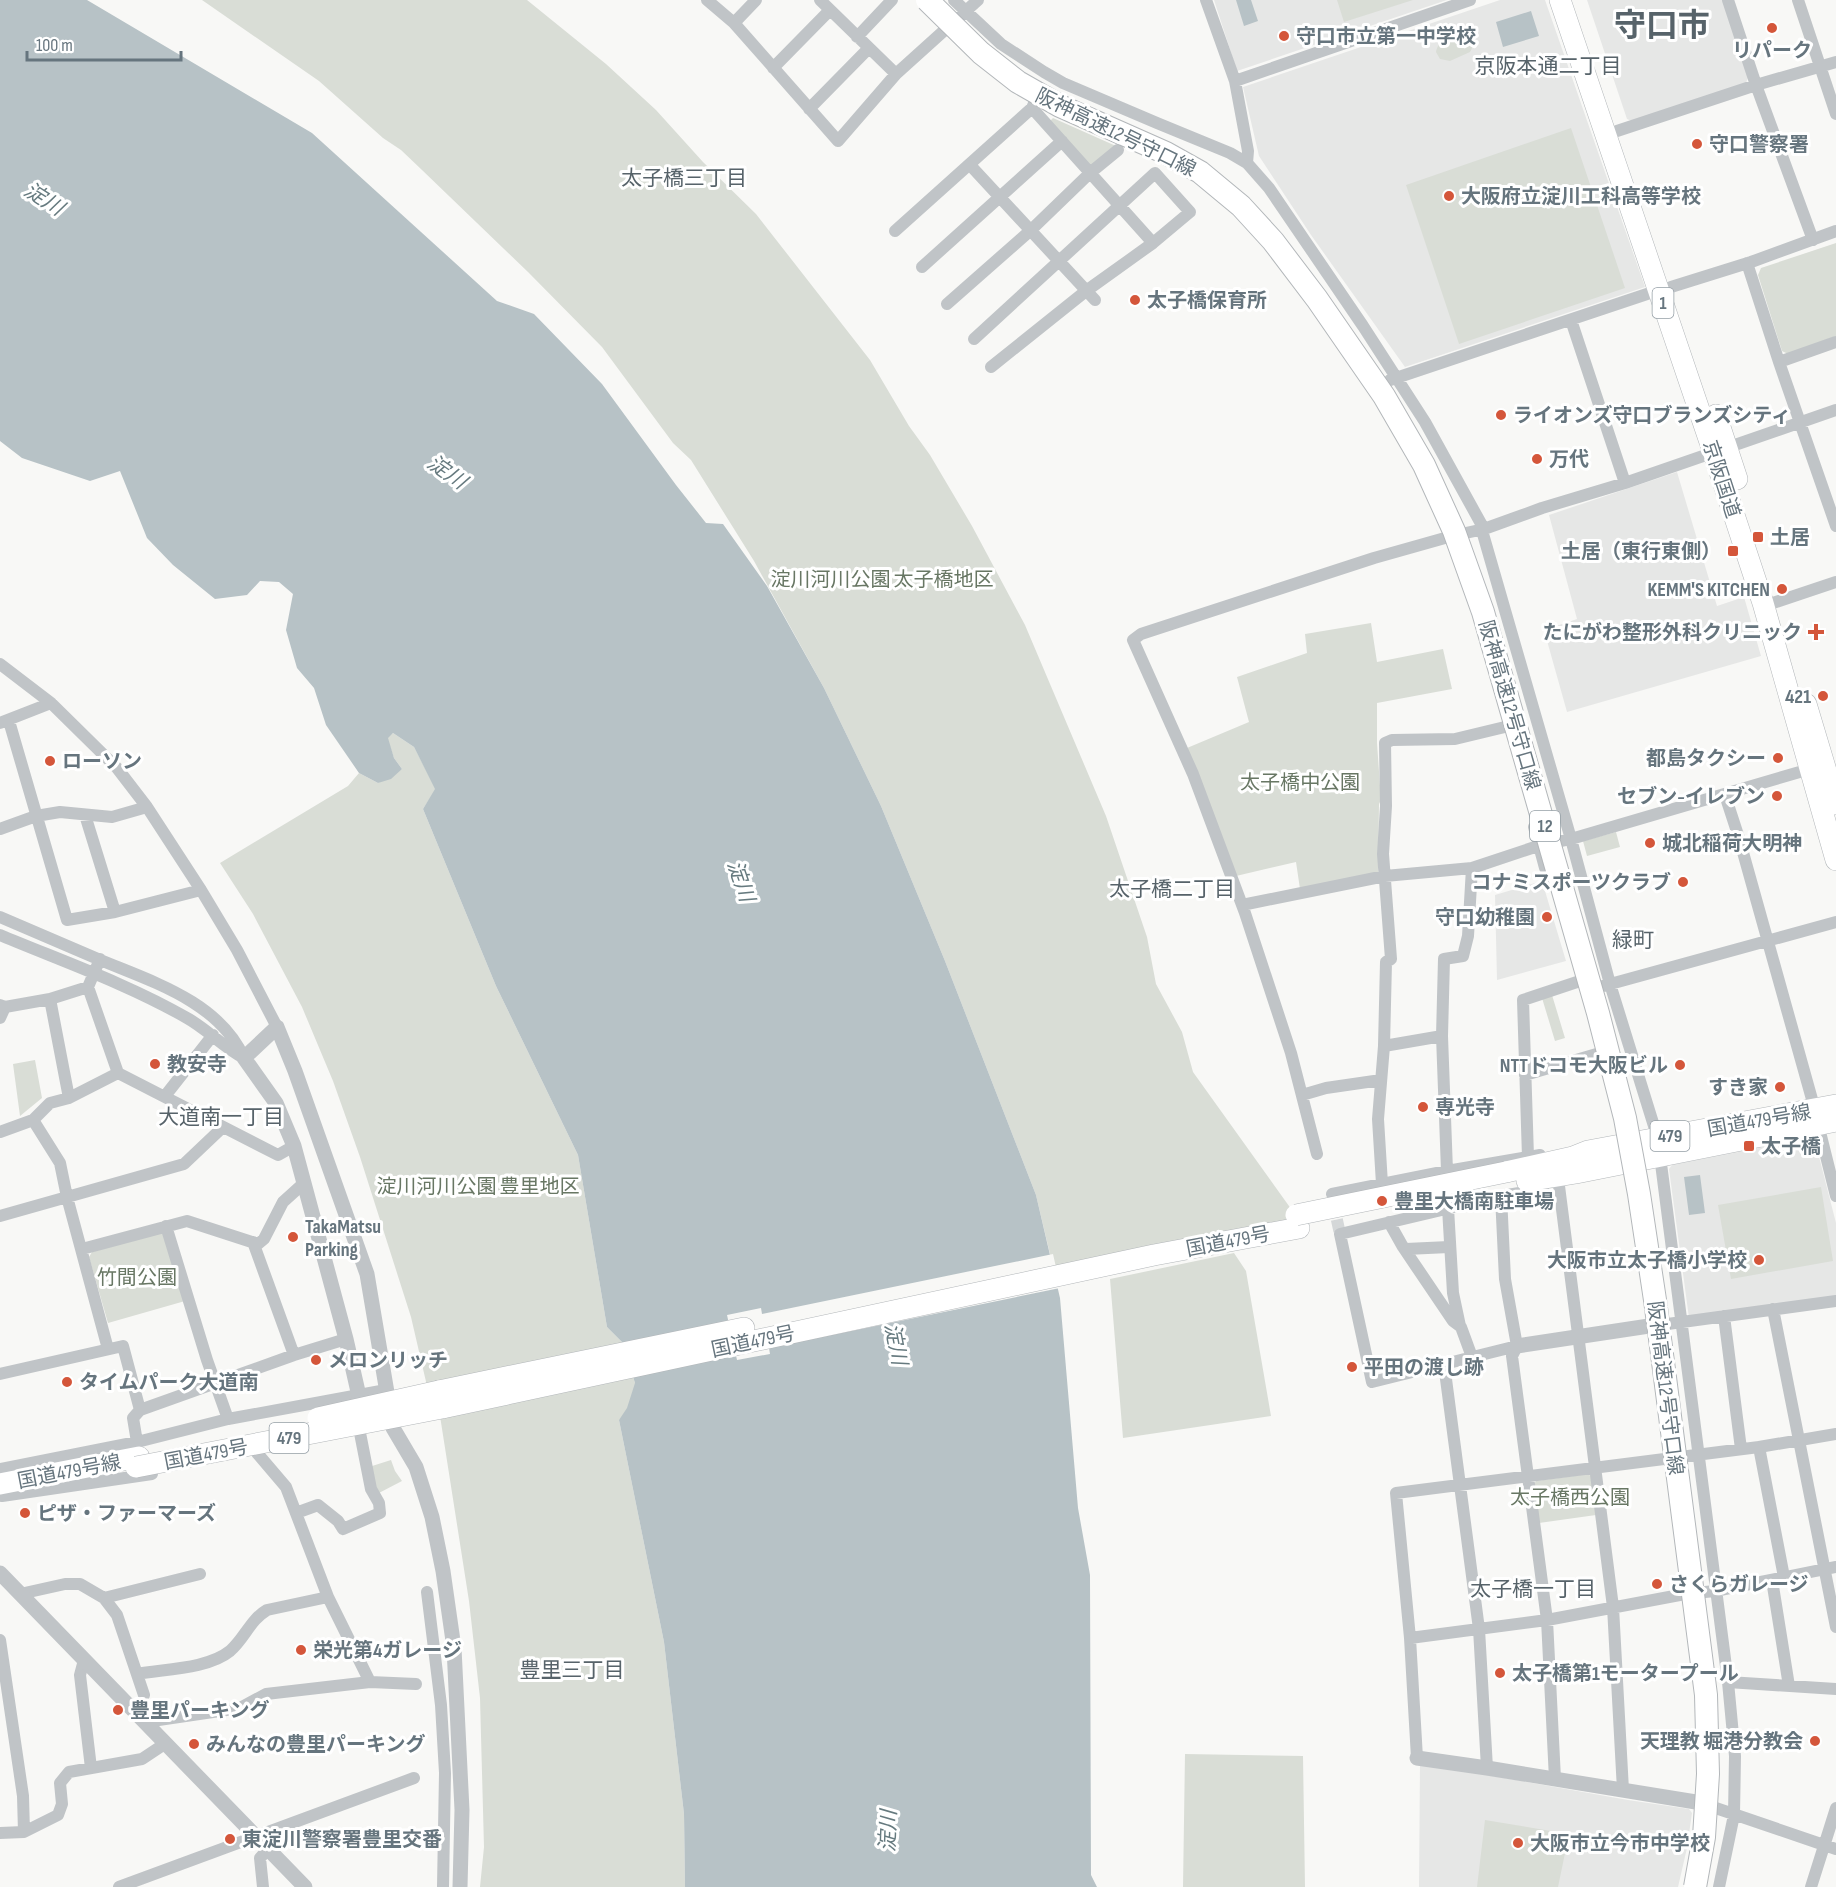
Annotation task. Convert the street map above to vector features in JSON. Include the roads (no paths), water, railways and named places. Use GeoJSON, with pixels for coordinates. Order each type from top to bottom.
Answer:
{"type":"FeatureCollection","features":[{"type":"Feature","properties":{"kind":"highway","name":"阪神高速12号守口線"},"geometry":{"type":"LineString","coordinates":[[927,0],[981,53],[1018,82],[1060,106],[1174,157],[1217,185],[1251,216],[1317,299],[1384,396],[1424,465],[1454,531],[1483,612],[1598,1013],[1624,1118],[1639,1194],[1658,1323],[1707,1711],[1709,1756],[1707,1806],[1695,1887]]}},
{"type":"Feature","properties":{"kind":"highway","name":"阪神高速12号守口線"},"geometry":{"type":"LineString","coordinates":[[945,0],[978,32],[1027,70],[1068,93],[1153,130],[1191,150],[1225,173],[1251,195],[1285,232],[1394,388],[1435,457],[1467,529],[1495,608],[1611,1010],[1637,1115],[1652,1191],[1719,1695],[1722,1748],[1720,1806],[1717,1839],[1708,1887]]}},
{"type":"Feature","properties":{"kind":"highway","name":"京阪国道"},"geometry":{"type":"LineString","coordinates":[[1560,0],[1665,288],[1836,804]]}},
{"type":"Feature","properties":{"kind":"highway","name":"京阪国道"},"geometry":{"type":"LineString","coordinates":[[1573,0],[1617,131],[1665,288]]}},
{"type":"Feature","properties":{"kind":"highway","name":"京阪国道"},"geometry":{"type":"LineString","coordinates":[[1769,604],[1810,769],[1836,860]]}},
{"type":"Feature","properties":{"kind":"highway","name":"国道479号線"},"geometry":{"type":"LineString","coordinates":[[1504,1184],[1576,1173],[1626,1153],[1823,1118],[1836,1106]]}},
{"type":"Feature","properties":{"kind":"highway","name":"国道479号線"},"geometry":{"type":"LineString","coordinates":[[1504,1184],[1588,1151],[1626,1153]]}},
{"type":"Feature","properties":{"kind":"highway","name":"国道479号"},"geometry":{"type":"LineString","coordinates":[[1,1492],[137,1456],[1153,1243],[1504,1184]]}},
{"type":"Feature","properties":{"kind":"street"},"geometry":{"type":"LineString","coordinates":[[734,23],[756,0]]}},
{"type":"Feature","properties":{"kind":"street"},"geometry":{"type":"LineString","coordinates":[[857,37],[892,0]]}},
{"type":"Feature","properties":{"kind":"street"},"geometry":{"type":"LineString","coordinates":[[919,0],[996,75],[1033,104],[1062,141],[1152,243]]}},
{"type":"Feature","properties":{"kind":"street"},"geometry":{"type":"LineString","coordinates":[[954,0],[1001,44],[1063,83],[1230,153],[1247,164],[1276,197],[1364,326],[1425,422],[1484,529],[1483,534],[1571,839],[1610,984],[1659,1147],[1728,1682],[1735,1756],[1734,1815],[1719,1887]]}},
{"type":"Feature","properties":{"kind":"street"},"geometry":{"type":"LineString","coordinates":[[709,1],[734,23],[838,141],[896,74],[978,0]]}},
{"type":"Feature","properties":{"kind":"street"},"geometry":{"type":"LineString","coordinates":[[1206,0],[1235,81],[1248,151],[1247,164]]}},
{"type":"Feature","properties":{"kind":"street"},"geometry":{"type":"LineString","coordinates":[[1235,81],[1467,0]]}},
{"type":"Feature","properties":{"kind":"street"},"geometry":{"type":"LineString","coordinates":[[1728,0],[1756,85],[1813,240]]}},
{"type":"Feature","properties":{"kind":"street"},"geometry":{"type":"LineString","coordinates":[[1798,0],[1836,114]]}},
{"type":"Feature","properties":{"kind":"street"},"geometry":{"type":"LineString","coordinates":[[773,68],[825,3],[896,74]]}},
{"type":"Feature","properties":{"kind":"street"},"geometry":{"type":"LineString","coordinates":[[809,109],[869,48]]}},
{"type":"Feature","properties":{"kind":"street"},"geometry":{"type":"LineString","coordinates":[[1617,131],[1756,85],[1836,62]]}},
{"type":"Feature","properties":{"kind":"street"},"geometry":{"type":"LineString","coordinates":[[896,231],[970,165],[1033,104]]}},
{"type":"Feature","properties":{"kind":"street"},"geometry":{"type":"LineString","coordinates":[[1033,104],[1175,166],[1226,200],[1250,225],[1368,387],[1435,498],[1452,536],[1509,726],[1538,846],[1582,987],[1626,1153],[1685,1594],[1703,1747],[1702,1803],[1686,1887]]}},
{"type":"Feature","properties":{"kind":"street"},"geometry":{"type":"LineString","coordinates":[[922,267],[1062,141]]}},
{"type":"Feature","properties":{"kind":"street"},"geometry":{"type":"LineString","coordinates":[[947,304],[1118,150]]}},
{"type":"Feature","properties":{"kind":"street"},"geometry":{"type":"LineString","coordinates":[[970,165],[1091,296]]}},
{"type":"Feature","properties":{"kind":"street"},"geometry":{"type":"LineString","coordinates":[[974,339],[1155,173],[1190,212],[1091,296],[991,367]]}},
{"type":"Feature","properties":{"kind":"street"},"geometry":{"type":"LineString","coordinates":[[1368,387],[1747,263],[1836,231]]}},
{"type":"Feature","properties":{"kind":"street"},"geometry":{"type":"LineString","coordinates":[[1747,263],[1836,526]]}},
{"type":"Feature","properties":{"kind":"street"},"geometry":{"type":"LineString","coordinates":[[1571,320],[1625,483]]}},
{"type":"Feature","properties":{"kind":"street"},"geometry":{"type":"LineString","coordinates":[[1779,362],[1836,342]]}},
{"type":"Feature","properties":{"kind":"street"},"geometry":{"type":"LineString","coordinates":[[1317,1154],[1291,1053],[1242,905],[1185,754],[1133,640],[1141,634],[1307,580],[1452,536],[1484,529],[1542,508],[1625,483],[1836,410]]}},
{"type":"Feature","properties":{"kind":"street"},"geometry":{"type":"LineString","coordinates":[[1769,604],[1836,582]]}},
{"type":"Feature","properties":{"kind":"street"},"geometry":{"type":"LineString","coordinates":[[0,664],[51,703],[117,768],[147,807],[237,950],[277,1027],[295,1071],[367,1274],[393,1428],[416,1467],[432,1517],[443,1571],[454,1648],[462,1810],[460,1887]]}},
{"type":"Feature","properties":{"kind":"street"},"geometry":{"type":"LineString","coordinates":[[51,703],[4,722],[36,816],[67,920],[115,912],[201,890]]}},
{"type":"Feature","properties":{"kind":"street"},"geometry":{"type":"LineString","coordinates":[[1382,1184],[1378,1119],[1384,1046],[1386,962],[1391,958],[1383,854],[1386,806],[1384,742],[1455,739],[1509,726]]}},
{"type":"Feature","properties":{"kind":"street"},"geometry":{"type":"LineString","coordinates":[[1242,905],[1385,876],[1472,868],[1538,846],[1571,839],[1810,769]]}},
{"type":"Feature","properties":{"kind":"street"},"geometry":{"type":"LineString","coordinates":[[1725,795],[1823,1118],[1836,1196]]}},
{"type":"Feature","properties":{"kind":"street"},"geometry":{"type":"LineString","coordinates":[[0,829],[36,816],[60,812],[112,817],[147,807]]}},
{"type":"Feature","properties":{"kind":"street"},"geometry":{"type":"LineString","coordinates":[[85,815],[115,912]]}},
{"type":"Feature","properties":{"kind":"street"},"geometry":{"type":"LineString","coordinates":[[1447,1171],[1442,1036],[1444,959],[1463,956],[1468,936],[1472,868]]}},
{"type":"Feature","properties":{"kind":"street"},"geometry":{"type":"LineString","coordinates":[[0,917],[169,988],[198,1006],[221,1024],[238,1044],[244,1058],[276,1103],[294,1146],[346,1339],[358,1395],[371,1489],[379,1503],[380,1514],[343,1529],[339,1521],[318,1505],[296,1513]]}},
{"type":"Feature","properties":{"kind":"street"},"geometry":{"type":"LineString","coordinates":[[1528,1156],[1522,1000],[1582,987],[1610,984],[1836,922]]}},
{"type":"Feature","properties":{"kind":"street"},"geometry":{"type":"LineString","coordinates":[[0,935],[162,1004],[189,1019],[213,1035],[231,1051],[244,1058]]}},
{"type":"Feature","properties":{"kind":"street"},"geometry":{"type":"LineString","coordinates":[[100,959],[88,987],[118,1073],[278,1155],[294,1146]]}},
{"type":"Feature","properties":{"kind":"street"},"geometry":{"type":"LineString","coordinates":[[2,1010],[88,987]]}},
{"type":"Feature","properties":{"kind":"street"},"geometry":{"type":"LineString","coordinates":[[50,999],[69,1098]]}},
{"type":"Feature","properties":{"kind":"street"},"geometry":{"type":"LineString","coordinates":[[244,1058],[277,1027]]}},
{"type":"Feature","properties":{"kind":"street"},"geometry":{"type":"LineString","coordinates":[[165,1096],[213,1035]]}},
{"type":"Feature","properties":{"kind":"street"},"geometry":{"type":"LineString","coordinates":[[1384,1046],[1442,1036]]}},
{"type":"Feature","properties":{"kind":"street"},"geometry":{"type":"LineString","coordinates":[[1526,1075],[1600,1053]]}},
{"type":"Feature","properties":{"kind":"street"},"geometry":{"type":"LineString","coordinates":[[0,1132],[33,1120],[50,1103],[69,1098],[118,1073]]}},
{"type":"Feature","properties":{"kind":"street"},"geometry":{"type":"LineString","coordinates":[[1302,1095],[1326,1088],[1381,1080]]}},
{"type":"Feature","properties":{"kind":"street"},"geometry":{"type":"LineString","coordinates":[[33,1120],[60,1163],[108,1349]]}},
{"type":"Feature","properties":{"kind":"street"},"geometry":{"type":"LineString","coordinates":[[1,1211],[67,1197],[184,1164],[223,1127]]}},
{"type":"Feature","properties":{"kind":"street"},"geometry":{"type":"LineString","coordinates":[[1332,1194],[1528,1156],[1567,1150],[1588,1151]]}},
{"type":"Feature","properties":{"kind":"street"},"geometry":{"type":"LineString","coordinates":[[1576,1173],[1559,1186],[1504,1184],[1448,1208],[1340,1234],[1372,1382],[1517,1346],[1836,1301]]}},
{"type":"Feature","properties":{"kind":"street"},"geometry":{"type":"LineString","coordinates":[[82,1250],[187,1221],[258,1244],[264,1239],[283,1203],[304,1183]]}},
{"type":"Feature","properties":{"kind":"street"},"geometry":{"type":"LineString","coordinates":[[1504,1184],[1505,1279],[1517,1346],[1512,1356],[1547,1620],[1555,1779]]}},
{"type":"Feature","properties":{"kind":"street"},"geometry":{"type":"LineString","coordinates":[[1559,1186],[1613,1607],[1623,1790]]}},
{"type":"Feature","properties":{"kind":"street"},"geometry":{"type":"LineString","coordinates":[[1448,1208],[1453,1293],[1461,1327],[1472,1357]]}},
{"type":"Feature","properties":{"kind":"street"},"geometry":{"type":"LineString","coordinates":[[1389,1222],[1453,1321],[1461,1327]]}},
{"type":"Feature","properties":{"kind":"street"},"geometry":{"type":"LineString","coordinates":[[166,1226],[228,1419]]}},
{"type":"Feature","properties":{"kind":"street"},"geometry":{"type":"LineString","coordinates":[[253,1242],[294,1355]]}},
{"type":"Feature","properties":{"kind":"street"},"geometry":{"type":"LineString","coordinates":[[1406,1249],[1449,1247]]}},
{"type":"Feature","properties":{"kind":"street"},"geometry":{"type":"LineString","coordinates":[[1773,1309],[1799,1441],[1831,1568],[1836,1627]]}},
{"type":"Feature","properties":{"kind":"street"},"geometry":{"type":"LineString","coordinates":[[1724,1316],[1741,1449]]}},
{"type":"Feature","properties":{"kind":"street"},"geometry":{"type":"LineString","coordinates":[[137,1456],[133,1418],[140,1410],[294,1355],[346,1339]]}},
{"type":"Feature","properties":{"kind":"street"},"geometry":{"type":"LineString","coordinates":[[0,1374],[123,1347],[140,1410]]}},
{"type":"Feature","properties":{"kind":"street"},"geometry":{"type":"LineString","coordinates":[[1444,1364],[1479,1629],[1487,1768]]}},
{"type":"Feature","properties":{"kind":"street"},"geometry":{"type":"LineString","coordinates":[[0,1469],[137,1456],[228,1419],[386,1390]]}},
{"type":"Feature","properties":{"kind":"street"},"geometry":{"type":"LineString","coordinates":[[1,1492],[138,1477],[393,1428]]}},
{"type":"Feature","properties":{"kind":"street"},"geometry":{"type":"LineString","coordinates":[[1830,1847],[1702,1803],[1417,1758],[1410,1638],[1396,1493],[1759,1447],[1836,1434]]}},
{"type":"Feature","properties":{"kind":"street"},"geometry":{"type":"LineString","coordinates":[[1759,1447],[1778,1578],[1789,1686]]}},
{"type":"Feature","properties":{"kind":"street"},"geometry":{"type":"LineString","coordinates":[[257,1453],[286,1487],[328,1597],[370,1682]]}},
{"type":"Feature","properties":{"kind":"street"},"geometry":{"type":"LineString","coordinates":[[1410,1638],[1547,1620],[1831,1568]]}},
{"type":"Feature","properties":{"kind":"street"},"geometry":{"type":"LineString","coordinates":[[104,1598],[200,1574]]}},
{"type":"Feature","properties":{"kind":"street"},"geometry":{"type":"LineString","coordinates":[[3,1581],[20,1594],[146,1722],[303,1886]]}},
{"type":"Feature","properties":{"kind":"street"},"geometry":{"type":"LineString","coordinates":[[20,1594],[65,1584],[80,1584],[104,1598],[117,1615],[144,1695]]}},
{"type":"Feature","properties":{"kind":"street"},"geometry":{"type":"LineString","coordinates":[[427,1592],[441,1705],[445,1773],[443,1887]]}},
{"type":"Feature","properties":{"kind":"street"},"geometry":{"type":"LineString","coordinates":[[137,1674],[195,1666],[213,1660],[228,1653],[242,1640],[259,1615],[267,1610],[328,1597]]}},
{"type":"Feature","properties":{"kind":"street"},"geometry":{"type":"LineString","coordinates":[[0,1640],[23,1796],[24,1832]]}},
{"type":"Feature","properties":{"kind":"street"},"geometry":{"type":"LineString","coordinates":[[84,1660],[80,1675],[91,1768]]}},
{"type":"Feature","properties":{"kind":"street"},"geometry":{"type":"LineString","coordinates":[[146,1722],[240,1708],[266,1694],[370,1682],[416,1684]]}},
{"type":"Feature","properties":{"kind":"street"},"geometry":{"type":"LineString","coordinates":[[1728,1682],[1836,1689]]}},
{"type":"Feature","properties":{"kind":"street"},"geometry":{"type":"LineString","coordinates":[[0,1833],[24,1832],[58,1815],[62,1804],[60,1784],[69,1772],[142,1759],[166,1743]]}},
{"type":"Feature","properties":{"kind":"street"},"geometry":{"type":"LineString","coordinates":[[119,1887],[414,1778]]}},
{"type":"Feature","properties":{"kind":"street"},"geometry":{"type":"LineString","coordinates":[[1811,1887],[1830,1847],[1836,1808]]}},
{"type":"Feature","properties":{"kind":"street"},"geometry":{"type":"LineString","coordinates":[[263,1887],[260,1858],[269,1848]]}},
{"type":"Feature","properties":{"kind":"water","name":"淀川"},"geometry":{"type":"Polygon","coordinates":[[[0,0],[87,0],[312,133],[497,301],[534,314],[602,384],[706,523],[723,524],[767,586],[824,688],[881,806],[945,961],[1036,1195],[1060,1298],[1078,1508],[1090,1575],[1091,1875],[1097,1887],[685,1887],[684,1814],[664,1642],[619,1420],[627,1408],[635,1383],[622,1342],[607,1327],[578,1155],[496,986],[423,809],[435,789],[414,747],[393,733],[388,738],[394,758],[402,769],[391,779],[378,783],[359,773],[326,725],[314,688],[297,668],[286,630],[293,594],[279,582],[260,581],[247,595],[215,599],[173,565],[147,538],[120,471],[90,481],[22,458],[0,441],[0,0]]]}},
{"type":"Feature","properties":{"kind":"water"},"geometry":{"type":"Polygon","coordinates":[[[1236,0],[1251,0],[1258,21],[1244,26],[1236,0]]]}},
{"type":"Feature","properties":{"kind":"water"},"geometry":{"type":"Polygon","coordinates":[[[1531,11],[1539,36],[1503,47],[1496,22],[1531,11]]]}},
{"type":"Feature","properties":{"kind":"water"},"geometry":{"type":"Polygon","coordinates":[[[1700,1175],[1705,1213],[1689,1215],[1684,1177],[1700,1175]]]}},
{"type":"Feature","properties":{"kind":"tunnel"},"geometry":{"type":"LineString","coordinates":[[1333,1202],[1340,1234]]}},
{"type":"Feature","properties":{"kind":"place","name":"リパーク"},"geometry":{"type":"Point","coordinates":[1772,28]}},
{"type":"Feature","properties":{"kind":"place","name":"守口市立第一中学校"},"geometry":{"type":"Point","coordinates":[1284,36]}},
{"type":"Feature","properties":{"kind":"place","name":"守口警察署"},"geometry":{"type":"Point","coordinates":[1697,144]}},
{"type":"Feature","properties":{"kind":"place","name":"大阪府立淀川工科高等学校"},"geometry":{"type":"Point","coordinates":[1449,196]}},
{"type":"Feature","properties":{"kind":"place","name":"太子橋保育所"},"geometry":{"type":"Point","coordinates":[1135,300]}},
{"type":"Feature","properties":{"kind":"place","name":"ライオンズ守口ブランズシティ"},"geometry":{"type":"Point","coordinates":[1501,415]}},
{"type":"Feature","properties":{"kind":"place","name":"万代"},"geometry":{"type":"Point","coordinates":[1537,459]}},
{"type":"Feature","properties":{"kind":"place","name":"土居"},"geometry":{"type":"Point","coordinates":[1758,537]}},
{"type":"Feature","properties":{"kind":"place","name":"土居（東行東側）"},"geometry":{"type":"Point","coordinates":[1733,551]}},
{"type":"Feature","properties":{"kind":"place","name":"KEMM'S KITCHEN"},"geometry":{"type":"Point","coordinates":[1782,589]}},
{"type":"Feature","properties":{"kind":"place","name":"たにがわ整形外科クリニック"},"geometry":{"type":"Point","coordinates":[1816,632]}},
{"type":"Feature","properties":{"kind":"place","name":"421"},"geometry":{"type":"Point","coordinates":[1823,696]}},
{"type":"Feature","properties":{"kind":"place","name":"都島タクシー"},"geometry":{"type":"Point","coordinates":[1778,758]}},
{"type":"Feature","properties":{"kind":"place","name":"ローソン"},"geometry":{"type":"Point","coordinates":[50,761]}},
{"type":"Feature","properties":{"kind":"place","name":"セブン-イレブン"},"geometry":{"type":"Point","coordinates":[1777,796]}},
{"type":"Feature","properties":{"kind":"place","name":"城北稲荷大明神"},"geometry":{"type":"Point","coordinates":[1650,843]}},
{"type":"Feature","properties":{"kind":"place","name":"コナミスポーツクラブ"},"geometry":{"type":"Point","coordinates":[1683,882]}},
{"type":"Feature","properties":{"kind":"place","name":"守口幼稚園"},"geometry":{"type":"Point","coordinates":[1547,917]}},
{"type":"Feature","properties":{"kind":"place","name":"教安寺"},"geometry":{"type":"Point","coordinates":[155,1064]}},
{"type":"Feature","properties":{"kind":"place","name":"NTTドコモ大阪ビル"},"geometry":{"type":"Point","coordinates":[1680,1065]}},
{"type":"Feature","properties":{"kind":"place","name":"すき家"},"geometry":{"type":"Point","coordinates":[1780,1087]}},
{"type":"Feature","properties":{"kind":"place","name":"専光寺"},"geometry":{"type":"Point","coordinates":[1423,1107]}},
{"type":"Feature","properties":{"kind":"place","name":"太子橋"},"geometry":{"type":"Point","coordinates":[1749,1146]}},
{"type":"Feature","properties":{"kind":"place","name":"豊里大橋南駐車場"},"geometry":{"type":"Point","coordinates":[1382,1201]}},
{"type":"Feature","properties":{"kind":"place","name":"TakaMatsu Parking"},"geometry":{"type":"Point","coordinates":[293,1237]}},
{"type":"Feature","properties":{"kind":"place","name":"大阪市立太子橋小学校"},"geometry":{"type":"Point","coordinates":[1759,1260]}},
{"type":"Feature","properties":{"kind":"place","name":"メロンリッチ"},"geometry":{"type":"Point","coordinates":[316,1360]}},
{"type":"Feature","properties":{"kind":"place","name":"平田の渡し跡"},"geometry":{"type":"Point","coordinates":[1352,1367]}},
{"type":"Feature","properties":{"kind":"place","name":"タイムパーク大道南"},"geometry":{"type":"Point","coordinates":[67,1382]}},
{"type":"Feature","properties":{"kind":"place","name":"ピザ・ファーマーズ"},"geometry":{"type":"Point","coordinates":[25,1513]}},
{"type":"Feature","properties":{"kind":"place","name":"さくらガレージ"},"geometry":{"type":"Point","coordinates":[1657,1584]}},
{"type":"Feature","properties":{"kind":"place","name":"栄光第4ガレージ"},"geometry":{"type":"Point","coordinates":[301,1650]}},
{"type":"Feature","properties":{"kind":"place","name":"太子橋第1モータープール"},"geometry":{"type":"Point","coordinates":[1500,1673]}},
{"type":"Feature","properties":{"kind":"place","name":"豊里パーキング"},"geometry":{"type":"Point","coordinates":[118,1710]}},
{"type":"Feature","properties":{"kind":"place","name":"天理教 堀港分教会"},"geometry":{"type":"Point","coordinates":[1815,1741]}},
{"type":"Feature","properties":{"kind":"place","name":"みんなの豊里パーキング"},"geometry":{"type":"Point","coordinates":[194,1744]}},
{"type":"Feature","properties":{"kind":"place","name":"東淀川警察署豊里交番"},"geometry":{"type":"Point","coordinates":[230,1839]}},
{"type":"Feature","properties":{"kind":"place","name":"大阪市立今市中学校"},"geometry":{"type":"Point","coordinates":[1518,1843]}},
{"type":"Feature","properties":{"kind":"district","name":"守口市"},"geometry":{"type":"Point","coordinates":[1662,25]}},
{"type":"Feature","properties":{"kind":"district","name":"京阪本通二丁目"},"geometry":{"type":"Point","coordinates":[1548,66]}},
{"type":"Feature","properties":{"kind":"district","name":"太子橋三丁目"},"geometry":{"type":"Point","coordinates":[684,178]}},
{"type":"Feature","properties":{"kind":"district","name":"太子橋二丁目"},"geometry":{"type":"Point","coordinates":[1172,889]}},
{"type":"Feature","properties":{"kind":"district","name":"緑町"},"geometry":{"type":"Point","coordinates":[1633,940]}},
{"type":"Feature","properties":{"kind":"district","name":"大道南一丁目"},"geometry":{"type":"Point","coordinates":[221,1117]}},
{"type":"Feature","properties":{"kind":"district","name":"太子橋一丁目"},"geometry":{"type":"Point","coordinates":[1533,1589]}},
{"type":"Feature","properties":{"kind":"district","name":"豊里三丁目"},"geometry":{"type":"Point","coordinates":[572,1670]}},
{"type":"Feature","properties":{"kind":"park label","name":"淀川河川公園 太子橋地区"},"geometry":{"type":"Point","coordinates":[882,579]}},
{"type":"Feature","properties":{"kind":"park label","name":"太子橋中公園"},"geometry":{"type":"Point","coordinates":[1300,782]}},
{"type":"Feature","properties":{"kind":"park label","name":"淀川河川公園 豊里地区"},"geometry":{"type":"Point","coordinates":[478,1186]}},
{"type":"Feature","properties":{"kind":"park label","name":"竹間公園"},"geometry":{"type":"Point","coordinates":[137,1277]}},
{"type":"Feature","properties":{"kind":"park label","name":"太子橋西公園"},"geometry":{"type":"Point","coordinates":[1570,1497]}}]}
